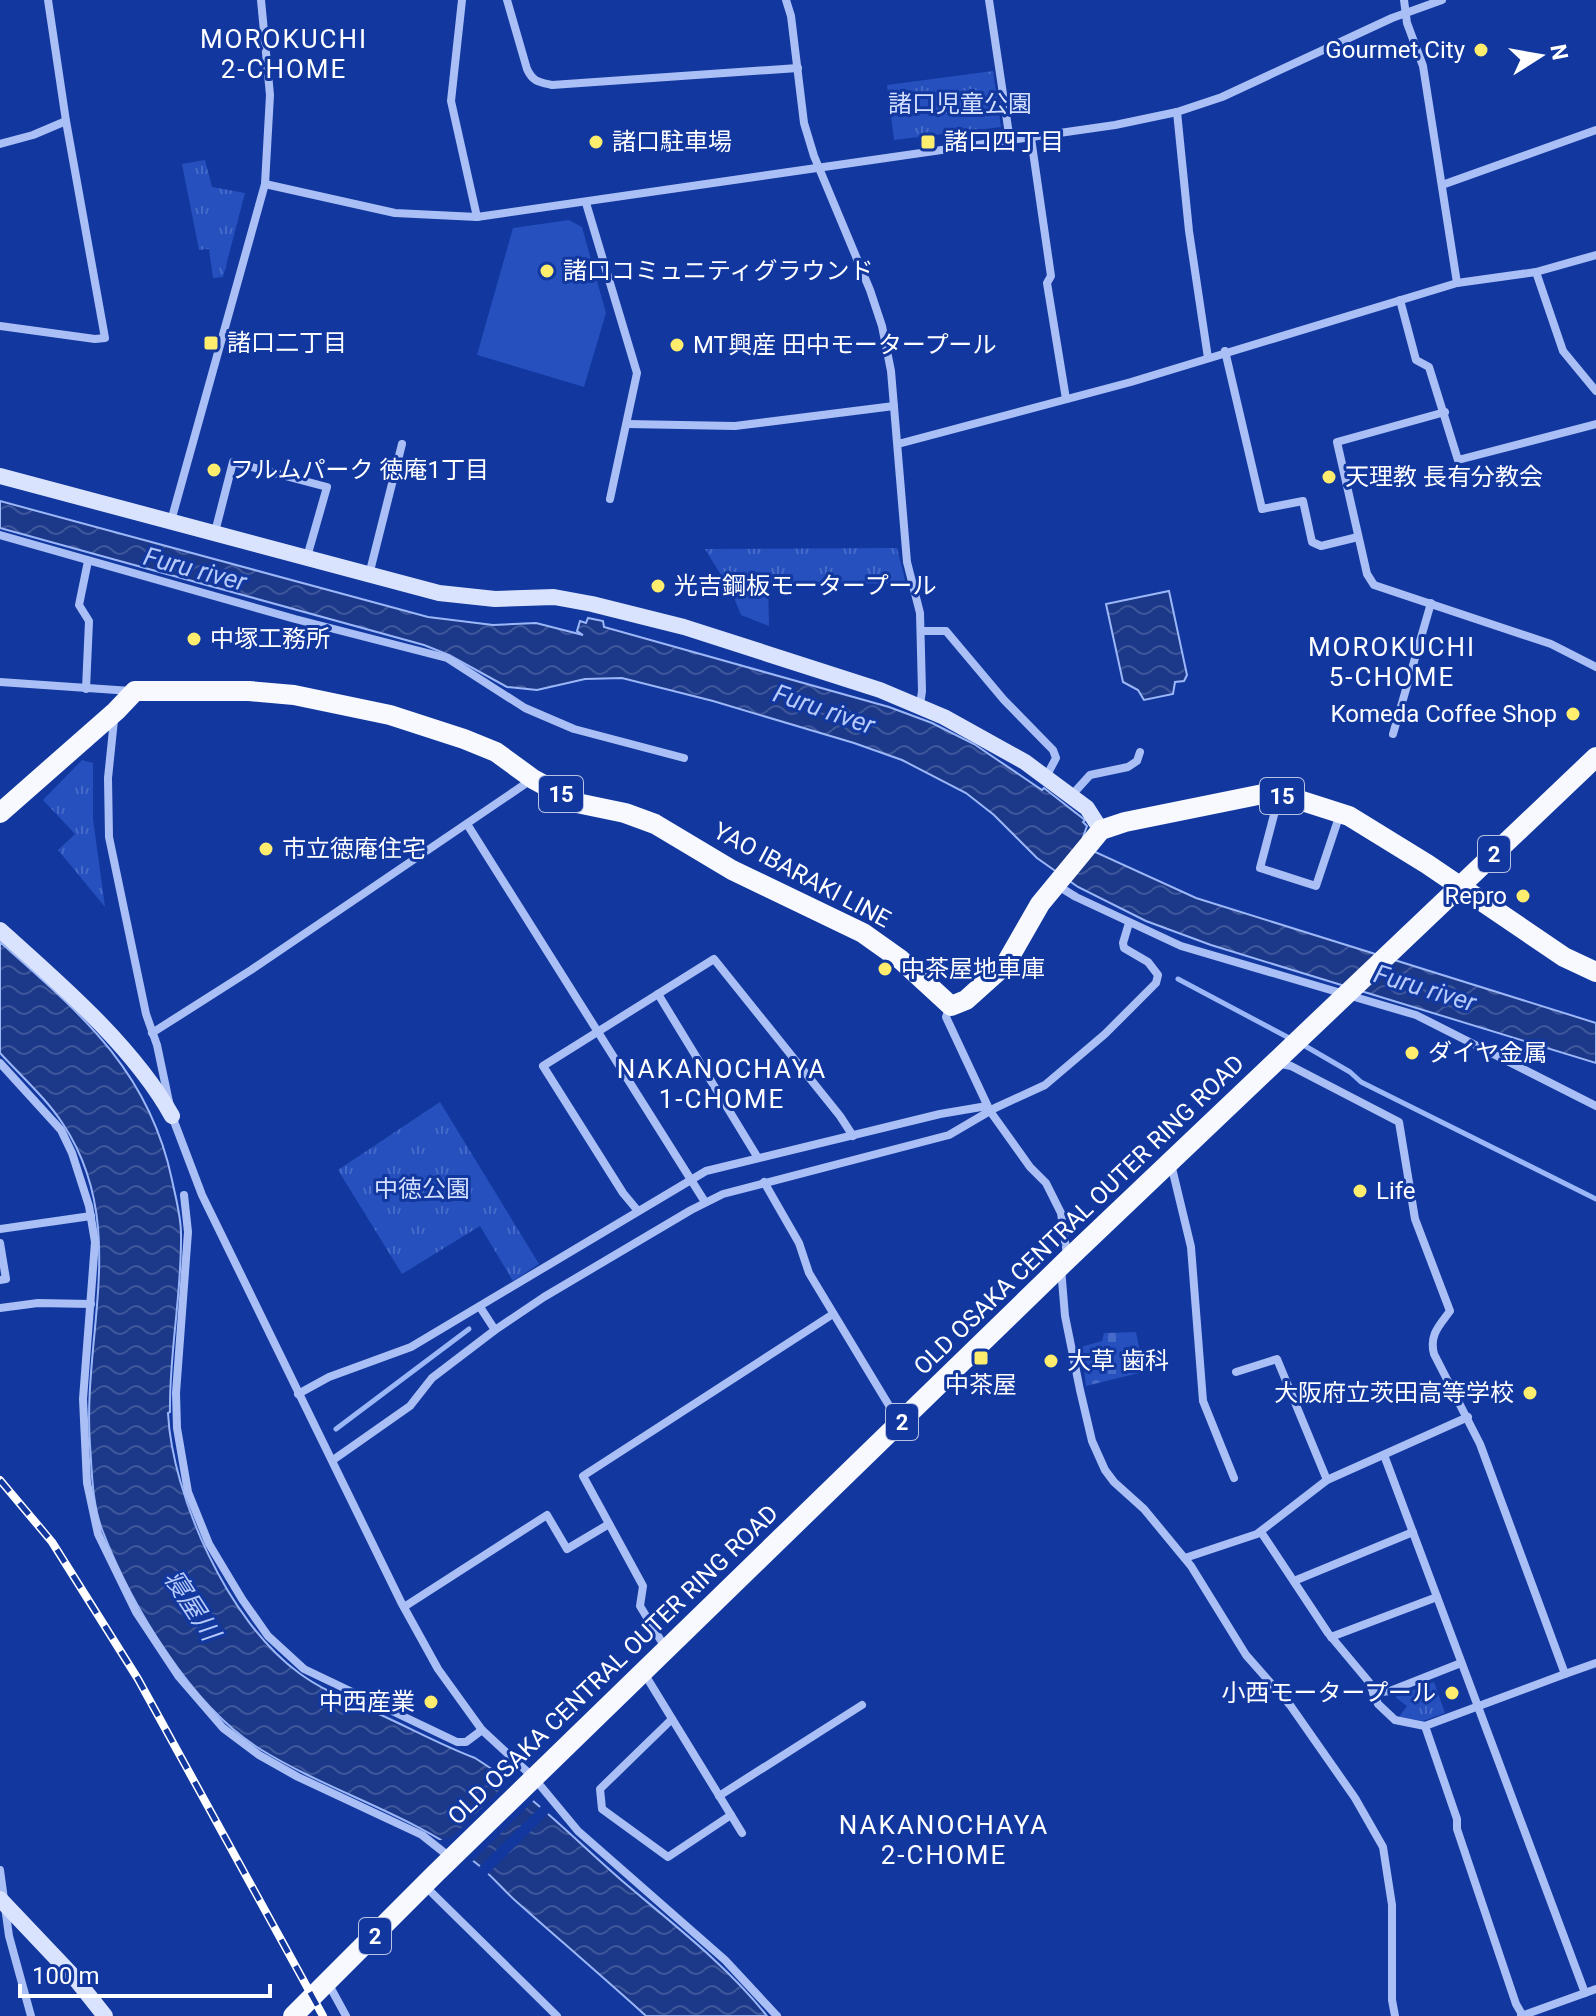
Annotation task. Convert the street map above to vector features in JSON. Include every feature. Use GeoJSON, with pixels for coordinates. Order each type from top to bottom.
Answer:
{"type":"FeatureCollection","features":[{"type":"Feature","properties":{"kind":"main road"},"geometry":{"type":"LineString","coordinates":[[0,813],[135,691]]}},
{"type":"Feature","properties":{"kind":"main road","name":"YAO IBARAKI LINE"},"geometry":{"type":"LineString","coordinates":[[135,691],[279,693],[376,712],[464,739],[496,752],[533,779],[577,803],[625,813],[655,824],[732,870],[863,933],[901,960],[951,1006]]}},
{"type":"Feature","properties":{"kind":"main road","name":"OLD OSAKA CENTRAL OUTER RING ROAD"},"geometry":{"type":"LineString","coordinates":[[293,2016],[453,1856],[1065,1263],[1596,757]]}},
{"type":"Feature","properties":{"kind":"main road","name":"15"},"geometry":{"type":"LineString","coordinates":[[1096,837],[1125,822],[1263,794],[1279,795],[1340,812],[1401,847],[1564,957],[1596,972]]}},
{"type":"Feature","properties":{"kind":"main road"},"geometry":{"type":"LineString","coordinates":[[951,1006],[966,1000],[1005,965],[1040,904],[1096,837]]}},
{"type":"Feature","properties":{"kind":"street"},"geometry":{"type":"LineString","coordinates":[[0,326],[105,338],[48,0]]}},
{"type":"Feature","properties":{"kind":"street"},"geometry":{"type":"LineString","coordinates":[[171,521],[265,184],[270,95],[261,0]]}},
{"type":"Feature","properties":{"kind":"street"},"geometry":{"type":"LineString","coordinates":[[462,0],[451,101],[477,217]]}},
{"type":"Feature","properties":{"kind":"street"},"geometry":{"type":"LineString","coordinates":[[507,0],[527,69],[532,79],[538,82],[552,85],[798,68]]}},
{"type":"Feature","properties":{"kind":"street"},"geometry":{"type":"LineString","coordinates":[[786,0],[804,123],[882,326],[891,371],[907,562],[917,596],[921,631],[920,705]]}},
{"type":"Feature","properties":{"kind":"street"},"geometry":{"type":"LineString","coordinates":[[989,0],[1010,141]]}},
{"type":"Feature","properties":{"kind":"street"},"geometry":{"type":"LineString","coordinates":[[1404,0],[1407,23],[1423,66],[1457,283]]}},
{"type":"Feature","properties":{"kind":"street"},"geometry":{"type":"LineString","coordinates":[[265,184],[395,213],[477,217],[1115,125],[1177,112],[1260,81],[1406,13],[1442,0]]}},
{"type":"Feature","properties":{"kind":"street"},"geometry":{"type":"LineString","coordinates":[[1177,112],[1189,231],[1208,358]]}},
{"type":"Feature","properties":{"kind":"street"},"geometry":{"type":"LineString","coordinates":[[0,144],[66,121]]}},
{"type":"Feature","properties":{"kind":"street"},"geometry":{"type":"LineString","coordinates":[[1442,185],[1596,130]]}},
{"type":"Feature","properties":{"kind":"street"},"geometry":{"type":"LineString","coordinates":[[1031,138],[1051,276],[1047,283],[1066,399]]}},
{"type":"Feature","properties":{"kind":"street"},"geometry":{"type":"LineString","coordinates":[[586,203],[637,373],[610,499]]}},
{"type":"Feature","properties":{"kind":"street"},"geometry":{"type":"LineString","coordinates":[[898,444],[1066,399],[1457,283],[1536,272],[1596,255]]}},
{"type":"Feature","properties":{"kind":"street"},"geometry":{"type":"LineString","coordinates":[[1536,272],[1563,351],[1596,391]]}},
{"type":"Feature","properties":{"kind":"street"},"geometry":{"type":"LineString","coordinates":[[1400,300],[1416,360],[1429,367],[1458,460],[1596,424]]}},
{"type":"Feature","properties":{"kind":"street"},"geometry":{"type":"LineString","coordinates":[[1225,351],[1262,509],[1303,501],[1312,542],[1321,546],[1358,537]]}},
{"type":"Feature","properties":{"kind":"street"},"geometry":{"type":"LineString","coordinates":[[627,424],[735,426],[894,406]]}},
{"type":"Feature","properties":{"kind":"street"},"geometry":{"type":"LineString","coordinates":[[1445,412],[1337,442],[1367,574],[1374,585],[1551,644],[1596,667]]}},
{"type":"Feature","properties":{"kind":"street"},"geometry":{"type":"LineString","coordinates":[[369,575],[402,444]]}},
{"type":"Feature","properties":{"kind":"street"},"geometry":{"type":"LineString","coordinates":[[215,532],[233,462],[327,487],[307,557]]}},
{"type":"Feature","properties":{"kind":"street"},"geometry":{"type":"LineString","coordinates":[[0,476],[429,591],[495,599],[554,597],[592,604],[684,627],[880,690],[920,705],[979,736],[1045,777],[1091,811],[1096,837]]}},
{"type":"Feature","properties":{"kind":"street"},"geometry":{"type":"LineString","coordinates":[[0,535],[295,619],[447,658],[525,708],[614,741],[684,758]]}},
{"type":"Feature","properties":{"kind":"street"},"geometry":{"type":"LineString","coordinates":[[86,689],[89,621],[79,605],[88,561]]}},
{"type":"Feature","properties":{"kind":"street"},"geometry":{"type":"LineString","coordinates":[[1393,734],[1431,603]]}},
{"type":"Feature","properties":{"kind":"street"},"geometry":{"type":"LineString","coordinates":[[921,631],[946,631],[1004,700],[1053,750],[1055,760],[1045,777]]}},
{"type":"Feature","properties":{"kind":"street"},"geometry":{"type":"LineString","coordinates":[[0,682],[135,691]]}},
{"type":"Feature","properties":{"kind":"street"},"geometry":{"type":"LineString","coordinates":[[116,711],[108,778],[109,837],[172,1116],[202,1195],[404,1607],[438,1669],[482,1730],[528,1784],[725,1960],[777,2016]]}},
{"type":"Feature","properties":{"kind":"street"},"geometry":{"type":"LineString","coordinates":[[1071,797],[1090,775],[1128,767],[1137,761],[1140,752]]}},
{"type":"Feature","properties":{"kind":"street"},"geometry":{"type":"LineString","coordinates":[[152,1033],[251,970],[533,779]]}},
{"type":"Feature","properties":{"kind":"street"},"geometry":{"type":"LineString","coordinates":[[1279,795],[1260,868],[1316,886],[1340,812]]}},
{"type":"Feature","properties":{"kind":"street"},"geometry":{"type":"LineString","coordinates":[[467,824],[705,1202]]}},
{"type":"Feature","properties":{"kind":"street"},"geometry":{"type":"LineString","coordinates":[[1059,883],[1129,923],[1190,949],[1416,1015],[1596,1106]]}},
{"type":"Feature","properties":{"kind":"street"},"geometry":{"type":"LineString","coordinates":[[333,1460],[410,1406],[432,1378],[495,1330],[544,1297],[705,1202],[764,1182],[919,1144],[962,1128],[988,1109],[1041,1088],[1064,1071],[1156,983],[1158,975],[1152,965],[1124,948],[1129,923]]}},
{"type":"Feature","properties":{"kind":"street"},"geometry":{"type":"LineString","coordinates":[[0,930],[66,990],[118,1045],[155,1089],[172,1116]]}},
{"type":"Feature","properties":{"kind":"street"},"geometry":{"type":"LineString","coordinates":[[638,1211],[623,1193],[543,1066],[714,959],[853,1136]]}},
{"type":"Feature","properties":{"kind":"street"},"geometry":{"type":"LineString","coordinates":[[658,994],[758,1158]]}},
{"type":"Feature","properties":{"kind":"street"},"geometry":{"type":"LineString","coordinates":[[951,1006],[946,1017],[988,1109],[1051,1193],[1061,1213],[1065,1316],[1098,1457],[1114,1482],[1144,1509],[1185,1558],[1246,1655],[1290,1705],[1355,1798],[1383,1847],[1392,1905],[1392,1995],[1395,2016]]}},
{"type":"Feature","properties":{"kind":"street"},"geometry":{"type":"LineString","coordinates":[[1279,1059],[1399,1122],[1415,1219],[1450,1311],[1434,1332],[1433,1349],[1468,1417],[1565,1674]]}},
{"type":"Feature","properties":{"kind":"street"},"geometry":{"type":"LineString","coordinates":[[0,1063],[61,1130],[83,1184],[91,1216],[95,1242],[83,1399],[85,1459],[91,1507],[108,1554],[136,1612],[157,1645],[223,1728],[259,1755],[298,1777],[422,1835],[453,1856]]}},
{"type":"Feature","properties":{"kind":"street"},"geometry":{"type":"LineString","coordinates":[[298,1394],[329,1377],[407,1349],[710,1169],[956,1111],[988,1109]]}},
{"type":"Feature","properties":{"kind":"street"},"geometry":{"type":"LineString","coordinates":[[956,1111],[968,1117],[962,1128]]}},
{"type":"Feature","properties":{"kind":"street"},"geometry":{"type":"LineString","coordinates":[[1170,1163],[1191,1247],[1203,1401],[1234,1478]]}},
{"type":"Feature","properties":{"kind":"street"},"geometry":{"type":"LineString","coordinates":[[764,1182],[799,1243],[809,1273],[900,1423]]}},
{"type":"Feature","properties":{"kind":"street"},"geometry":{"type":"LineString","coordinates":[[184,1195],[188,1232],[176,1393],[177,1428],[188,1492],[209,1544],[268,1636],[304,1669],[457,1742],[466,1742],[482,1730]]}},
{"type":"Feature","properties":{"kind":"street"},"geometry":{"type":"LineString","coordinates":[[0,1229],[91,1216]]}},
{"type":"Feature","properties":{"kind":"street"},"geometry":{"type":"LineString","coordinates":[[0,1243],[6,1279],[0,1280]]}},
{"type":"Feature","properties":{"kind":"street"},"geometry":{"type":"LineString","coordinates":[[0,1308],[38,1303],[91,1304]]}},
{"type":"Feature","properties":{"kind":"street"},"geometry":{"type":"LineString","coordinates":[[480,1307],[495,1330]]}},
{"type":"Feature","properties":{"kind":"street"},"geometry":{"type":"LineString","coordinates":[[667,1650],[640,1606],[643,1586],[583,1476],[833,1314]]}},
{"type":"Feature","properties":{"kind":"street"},"geometry":{"type":"LineString","coordinates":[[1236,1372],[1277,1359],[1327,1480]]}},
{"type":"Feature","properties":{"kind":"street"},"geometry":{"type":"LineString","coordinates":[[1185,1558],[1261,1532],[1327,1480],[1468,1417]]}},
{"type":"Feature","properties":{"kind":"street"},"geometry":{"type":"LineString","coordinates":[[1384,1455],[1585,1993]]}},
{"type":"Feature","properties":{"kind":"street"},"geometry":{"type":"LineString","coordinates":[[404,1607],[547,1515],[567,1549],[609,1524]]}},
{"type":"Feature","properties":{"kind":"street"},"geometry":{"type":"LineString","coordinates":[[1261,1532],[1331,1637],[1369,1682],[1378,1704],[1395,1720],[1425,1726],[1596,1663]]}},
{"type":"Feature","properties":{"kind":"street"},"geometry":{"type":"LineString","coordinates":[[1294,1581],[1413,1532]]}},
{"type":"Feature","properties":{"kind":"street"},"geometry":{"type":"LineString","coordinates":[[1331,1637],[1437,1597]]}},
{"type":"Feature","properties":{"kind":"street"},"geometry":{"type":"LineString","coordinates":[[1373,1693],[1390,1691],[1461,1663]]}},
{"type":"Feature","properties":{"kind":"street"},"geometry":{"type":"LineString","coordinates":[[643,1672],[742,1833]]}},
{"type":"Feature","properties":{"kind":"street"},"geometry":{"type":"LineString","coordinates":[[719,1796],[862,1705]]}},
{"type":"Feature","properties":{"kind":"street"},"geometry":{"type":"LineString","coordinates":[[672,1719],[600,1789],[602,1809],[668,1857],[731,1815]]}},
{"type":"Feature","properties":{"kind":"street"},"geometry":{"type":"LineString","coordinates":[[1425,1726],[1522,2016],[1596,1989]]}},
{"type":"Feature","properties":{"kind":"street"},"geometry":{"type":"LineString","coordinates":[[0,1870],[9,1936],[31,2016]]}},
{"type":"Feature","properties":{"kind":"street"},"geometry":{"type":"LineString","coordinates":[[424,1886],[557,2016]]}},
{"type":"Feature","properties":{"kind":"street"},"geometry":{"type":"LineString","coordinates":[[2,1902],[74,1977],[105,2016]]}},
{"type":"Feature","properties":{"kind":"street"},"geometry":{"type":"LineString","coordinates":[[328,1983],[346,2016]]}},
{"type":"Feature","properties":{"kind":"green space","name":"諸口児童公園"},"geometry":{"type":"Polygon","coordinates":[[[993,71],[1001,127],[894,140],[887,85],[993,71]]]}},
{"type":"Feature","properties":{"kind":"green space"},"geometry":{"type":"Polygon","coordinates":[[[205,160],[212,187],[245,193],[223,277],[213,278],[209,249],[199,250],[182,164],[205,160]]]}},
{"type":"Feature","properties":{"kind":"green space","name":"諸口コミュニティグラウンド"},"geometry":{"type":"Polygon","coordinates":[[[569,220],[582,227],[606,313],[584,387],[477,355],[513,228],[569,220]]]}},
{"type":"Feature","properties":{"kind":"green space"},"geometry":{"type":"Polygon","coordinates":[[[897,548],[906,584],[768,582],[769,626],[741,615],[732,593],[705,549],[897,548]]]}},
{"type":"Feature","properties":{"kind":"green space"},"geometry":{"type":"Polygon","coordinates":[[[82,760],[93,763],[93,819],[105,907],[58,850],[75,834],[43,800],[82,760]]]}},
{"type":"Feature","properties":{"kind":"green space","name":"中徳公園"},"geometry":{"type":"Polygon","coordinates":[[[440,1102],[539,1264],[513,1281],[480,1226],[402,1274],[338,1170],[440,1102]]]}},
{"type":"Feature","properties":{"kind":"green space"},"geometry":{"type":"Polygon","coordinates":[[[1136,1332],[1141,1357],[1139,1373],[1086,1386],[1081,1347],[1102,1341],[1104,1333],[1136,1332]]]}},
{"type":"Feature","properties":{"kind":"green space"},"geometry":{"type":"Polygon","coordinates":[[[1434,1682],[1445,1713],[1423,1721],[1399,1717],[1407,1706],[1395,1697],[1434,1682]]]}},
{"type":"Feature","properties":{"kind":"water","name":"Furu river"},"geometry":{"type":"Polygon","coordinates":[[[0,501],[428,617],[493,625],[536,623],[583,635],[577,631],[580,621],[586,623],[588,618],[603,621],[604,627],[889,707],[932,723],[974,744],[1042,790],[1044,788],[1085,820],[1083,822],[1087,826],[1082,840],[1095,852],[1196,898],[1596,1023],[1596,1063],[1211,945],[1146,921],[1078,887],[1037,858],[994,815],[966,793],[902,760],[854,743],[713,701],[622,678],[585,679],[537,690],[507,687],[424,645],[0,528],[0,501]]]}},
{"type":"Feature","properties":{"kind":"water"},"geometry":{"type":"Polygon","coordinates":[[[1169,591],[1187,675],[1184,681],[1175,682],[1173,694],[1144,700],[1138,690],[1123,682],[1106,604],[1169,591]]]}},
{"type":"Feature","properties":{"kind":"water","name":"寝屋川"},"geometry":{"type":"Polygon","coordinates":[[[0,942],[84,1020],[107,1046],[147,1106],[161,1141],[181,1227],[180,1279],[168,1413],[172,1446],[192,1518],[208,1555],[249,1622],[273,1651],[308,1679],[338,1696],[475,1758],[495,1771],[716,1961],[767,2016],[646,2016],[472,1860],[421,1829],[260,1749],[210,1707],[166,1652],[115,1561],[97,1511],[91,1467],[89,1404],[99,1281],[99,1241],[94,1201],[83,1162],[63,1124],[0,1053],[0,942]]]}},
{"type":"Feature","properties":{"kind":"pier"},"geometry":{"type":"Polygon","coordinates":[[[506,1777],[535,1799],[470,1864],[437,1841],[452,1837],[499,1791],[506,1777]]]}},
{"type":"Feature","properties":{"kind":"pier"},"geometry":{"type":"Polygon","coordinates":[[[542,1805],[550,1812],[487,1875],[479,1867],[542,1805]]]}},
{"type":"Feature","properties":{"kind":"waterway"},"geometry":{"type":"LineString","coordinates":[[1178,979],[1291,1039]]}},
{"type":"Feature","properties":{"kind":"waterway"},"geometry":{"type":"LineString","coordinates":[[1300,1043],[1350,1072],[1361,1082],[1596,1199]]}},
{"type":"Feature","properties":{"kind":"waterway"},"geometry":{"type":"LineString","coordinates":[[336,1429],[469,1329]]}},
{"type":"Feature","properties":{"kind":"railway"},"geometry":{"type":"LineString","coordinates":[[0,1480],[52,1542],[138,1679],[323,2016]]}},
{"type":"Feature","properties":{"kind":"place","name":"Gourmet City"},"geometry":{"type":"Point","coordinates":[1481,50]}},
{"type":"Feature","properties":{"kind":"place","name":"諸口駐車場"},"geometry":{"type":"Point","coordinates":[596,142]}},
{"type":"Feature","properties":{"kind":"place","name":"諸口四丁目"},"geometry":{"type":"Point","coordinates":[928,142]}},
{"type":"Feature","properties":{"kind":"place","name":"諸口コミュニティグラウンド"},"geometry":{"type":"Point","coordinates":[547,271]}},
{"type":"Feature","properties":{"kind":"place","name":"諸口二丁目"},"geometry":{"type":"Point","coordinates":[211,343]}},
{"type":"Feature","properties":{"kind":"place","name":"MT興産 田中モータープール"},"geometry":{"type":"Point","coordinates":[677,345]}},
{"type":"Feature","properties":{"kind":"place","name":"フルムパーク 徳庵1丁目"},"geometry":{"type":"Point","coordinates":[214,470]}},
{"type":"Feature","properties":{"kind":"place","name":"天理教 長有分教会"},"geometry":{"type":"Point","coordinates":[1329,477]}},
{"type":"Feature","properties":{"kind":"place","name":"光吉鋼板モータープール"},"geometry":{"type":"Point","coordinates":[658,586]}},
{"type":"Feature","properties":{"kind":"place","name":"中塚工務所"},"geometry":{"type":"Point","coordinates":[194,639]}},
{"type":"Feature","properties":{"kind":"place","name":"Komeda Coffee Shop"},"geometry":{"type":"Point","coordinates":[1573,714]}},
{"type":"Feature","properties":{"kind":"place","name":"市立徳庵住宅"},"geometry":{"type":"Point","coordinates":[266,849]}},
{"type":"Feature","properties":{"kind":"place","name":"Repro"},"geometry":{"type":"Point","coordinates":[1523,896]}},
{"type":"Feature","properties":{"kind":"place","name":"中茶屋地車庫"},"geometry":{"type":"Point","coordinates":[885,969]}},
{"type":"Feature","properties":{"kind":"place","name":"ダイヤ金属"},"geometry":{"type":"Point","coordinates":[1412,1053]}},
{"type":"Feature","properties":{"kind":"place","name":"Life"},"geometry":{"type":"Point","coordinates":[1360,1191]}},
{"type":"Feature","properties":{"kind":"place","name":"中茶屋"},"geometry":{"type":"Point","coordinates":[981,1358]}},
{"type":"Feature","properties":{"kind":"place","name":"大草 歯科"},"geometry":{"type":"Point","coordinates":[1051,1361]}},
{"type":"Feature","properties":{"kind":"place","name":"大阪府立茨田高等学校"},"geometry":{"type":"Point","coordinates":[1530,1393]}},
{"type":"Feature","properties":{"kind":"place","name":"小西モータープール"},"geometry":{"type":"Point","coordinates":[1452,1693]}},
{"type":"Feature","properties":{"kind":"place","name":"中西産業"},"geometry":{"type":"Point","coordinates":[431,1702]}},
{"type":"Feature","properties":{"kind":"district","name":"MOROKUCHI 2-CHOME"},"geometry":{"type":"Point","coordinates":[284,54]}},
{"type":"Feature","properties":{"kind":"district","name":"MOROKUCHI 5-CHOME"},"geometry":{"type":"Point","coordinates":[1392,662]}},
{"type":"Feature","properties":{"kind":"district","name":"NAKANOCHAYA 1-CHOME"},"geometry":{"type":"Point","coordinates":[722,1084]}},
{"type":"Feature","properties":{"kind":"district","name":"NAKANOCHAYA 2-CHOME"},"geometry":{"type":"Point","coordinates":[944,1840]}}]}
